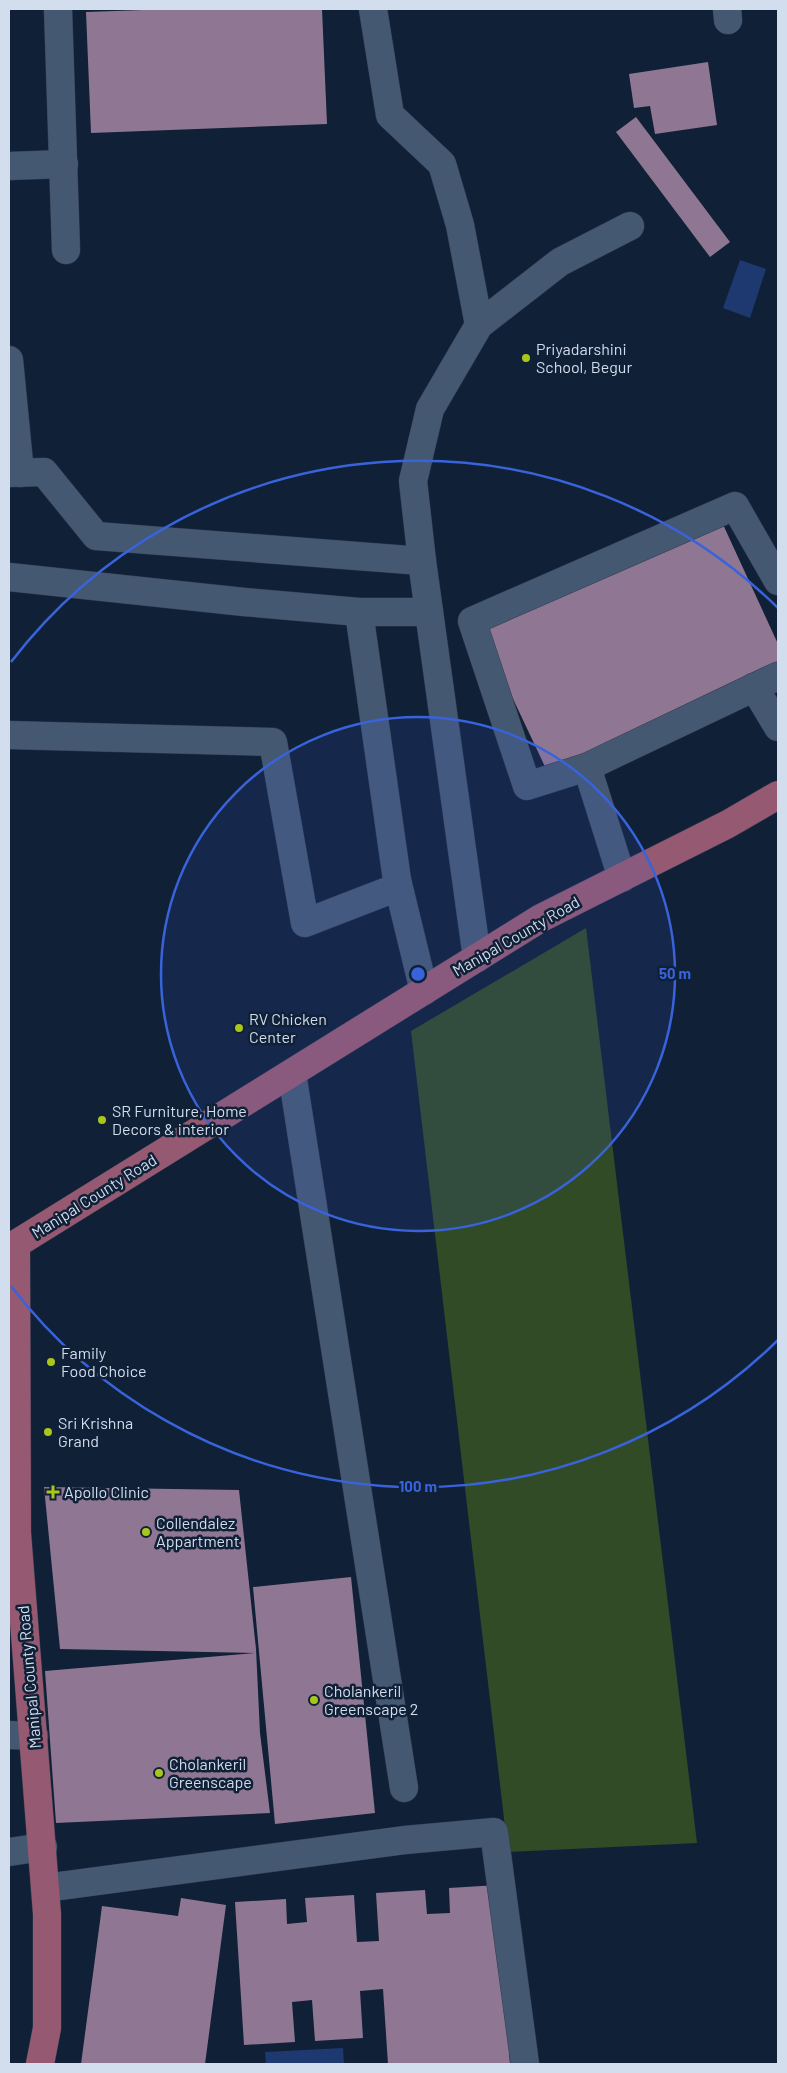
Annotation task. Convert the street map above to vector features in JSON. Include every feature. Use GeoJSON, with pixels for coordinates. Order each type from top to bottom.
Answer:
{"type":"FeatureCollection","features":[{"type":"Feature","properties":{"kind":"main road","name":"Manipal County Road"},"geometry":{"type":"LineString","coordinates":[[40,2064],[47,2028],[45,1888],[43,1847],[21,1736],[18,1653],[13,1244],[541,918],[728,824],[778,795]]}},
{"type":"Feature","properties":{"kind":"street"},"geometry":{"type":"LineString","coordinates":[[58,9],[66,250]]}},
{"type":"Feature","properties":{"kind":"street"},"geometry":{"type":"LineString","coordinates":[[373,9],[390,115],[442,164],[460,225],[479,325]]}},
{"type":"Feature","properties":{"kind":"street"},"geometry":{"type":"LineString","coordinates":[[9,166],[64,164]]}},
{"type":"Feature","properties":{"kind":"street"},"geometry":{"type":"LineString","coordinates":[[477,958],[412,481],[430,409],[479,325],[560,262],[630,226]]}},
{"type":"Feature","properties":{"kind":"street"},"geometry":{"type":"LineString","coordinates":[[9,360],[14,473],[44,472],[96,536],[422,561]]}},
{"type":"Feature","properties":{"kind":"street"},"geometry":{"type":"LineString","coordinates":[[778,581],[735,506],[472,621],[527,786],[587,766],[778,676]]}},
{"type":"Feature","properties":{"kind":"street"},"geometry":{"type":"LineString","coordinates":[[9,577],[359,612],[429,612]]}},
{"type":"Feature","properties":{"kind":"street"},"geometry":{"type":"LineString","coordinates":[[9,735],[273,742],[304,923],[398,887],[359,612]]}},
{"type":"Feature","properties":{"kind":"street"},"geometry":{"type":"LineString","coordinates":[[754,687],[778,727]]}},
{"type":"Feature","properties":{"kind":"street"},"geometry":{"type":"LineString","coordinates":[[587,766],[622,878]]}},
{"type":"Feature","properties":{"kind":"street"},"geometry":{"type":"LineString","coordinates":[[397,880],[424,991]]}},
{"type":"Feature","properties":{"kind":"street"},"geometry":{"type":"LineString","coordinates":[[292,1073],[404,1788]]}},
{"type":"Feature","properties":{"kind":"street"},"geometry":{"type":"LineString","coordinates":[[45,1888],[405,1840],[494,1832],[525,2064]]}},
{"type":"Feature","properties":{"kind":"street"},"geometry":{"type":"LineString","coordinates":[[9,1852],[43,1847]]}},
{"type":"Feature","properties":{"kind":"green space"},"geometry":{"type":"Polygon","coordinates":[[[586,928],[697,1843],[508,1852],[411,1031],[586,928]]]}},
{"type":"Feature","properties":{"kind":"water"},"geometry":{"type":"Polygon","coordinates":[[[740,260],[766,269],[750,318],[723,308],[740,260]]]}},
{"type":"Feature","properties":{"kind":"water"},"geometry":{"type":"Polygon","coordinates":[[[343,2048],[344,2064],[266,2064],[265,2052],[343,2048]]]}},
{"type":"Feature","properties":{"kind":"building"},"geometry":{"type":"Polygon","coordinates":[[[172,9],[322,9],[327,124],[91,133],[86,12],[172,9]]]}},
{"type":"Feature","properties":{"kind":"building"},"geometry":{"type":"Polygon","coordinates":[[[708,62],[717,125],[655,134],[650,106],[634,108],[629,74],[708,62]]]}},
{"type":"Feature","properties":{"kind":"building"},"geometry":{"type":"Polygon","coordinates":[[[636,117],[730,242],[710,257],[616,132],[636,117]]]}},
{"type":"Feature","properties":{"kind":"building"},"geometry":{"type":"Polygon","coordinates":[[[720,518],[778,644],[778,664],[548,773],[481,631],[720,518]]]}},
{"type":"Feature","properties":{"kind":"building"},"geometry":{"type":"Polygon","coordinates":[[[44,1487],[239,1490],[256,1649],[260,1733],[270,1813],[56,1823],[45,1671],[255,1653],[60,1649],[44,1487]]]}},
{"type":"Feature","properties":{"kind":"building","name":"Cholankeril Greenscape 2"},"geometry":{"type":"Polygon","coordinates":[[[351,1577],[375,1813],[275,1824],[253,1587],[351,1577]]]}},
{"type":"Feature","properties":{"kind":"building"},"geometry":{"type":"Polygon","coordinates":[[[498,1885],[510,2064],[388,2064],[383,1989],[360,1991],[363,2038],[315,2041],[312,2000],[292,2002],[295,2042],[244,2045],[235,1902],[286,1899],[287,1924],[307,1922],[305,1898],[354,1895],[357,1942],[379,1941],[376,1893],[425,1890],[427,1914],[450,1913],[449,1888],[498,1885]]]}},
{"type":"Feature","properties":{"kind":"building"},"geometry":{"type":"Polygon","coordinates":[[[181,1898],[226,1905],[205,2064],[81,2064],[102,1906],[178,1916],[181,1898]]]}},
{"type":"Feature","properties":{"kind":"place","name":"Priyadarshini School, Begur"},"geometry":{"type":"Point","coordinates":[526,358]}},
{"type":"Feature","properties":{"kind":"place","name":"RV Chicken Center"},"geometry":{"type":"Point","coordinates":[239,1028]}},
{"type":"Feature","properties":{"kind":"place","name":"SR Furniture, Home Decors & interior"},"geometry":{"type":"Point","coordinates":[102,1120]}},
{"type":"Feature","properties":{"kind":"place","name":"Family Food Choice"},"geometry":{"type":"Point","coordinates":[51,1362]}},
{"type":"Feature","properties":{"kind":"place","name":"Sri Krishna Grand"},"geometry":{"type":"Point","coordinates":[48,1432]}},
{"type":"Feature","properties":{"kind":"place","name":"Apollo Clinic"},"geometry":{"type":"Point","coordinates":[53,1492]}},
{"type":"Feature","properties":{"kind":"place","name":"Collendalez Appartment"},"geometry":{"type":"Point","coordinates":[146,1532]}},
{"type":"Feature","properties":{"kind":"place","name":"Cholankeril Greenscape 2"},"geometry":{"type":"Point","coordinates":[314,1700]}},
{"type":"Feature","properties":{"kind":"place","name":"Cholankeril Greenscape"},"geometry":{"type":"Point","coordinates":[159,1773]}}]}
